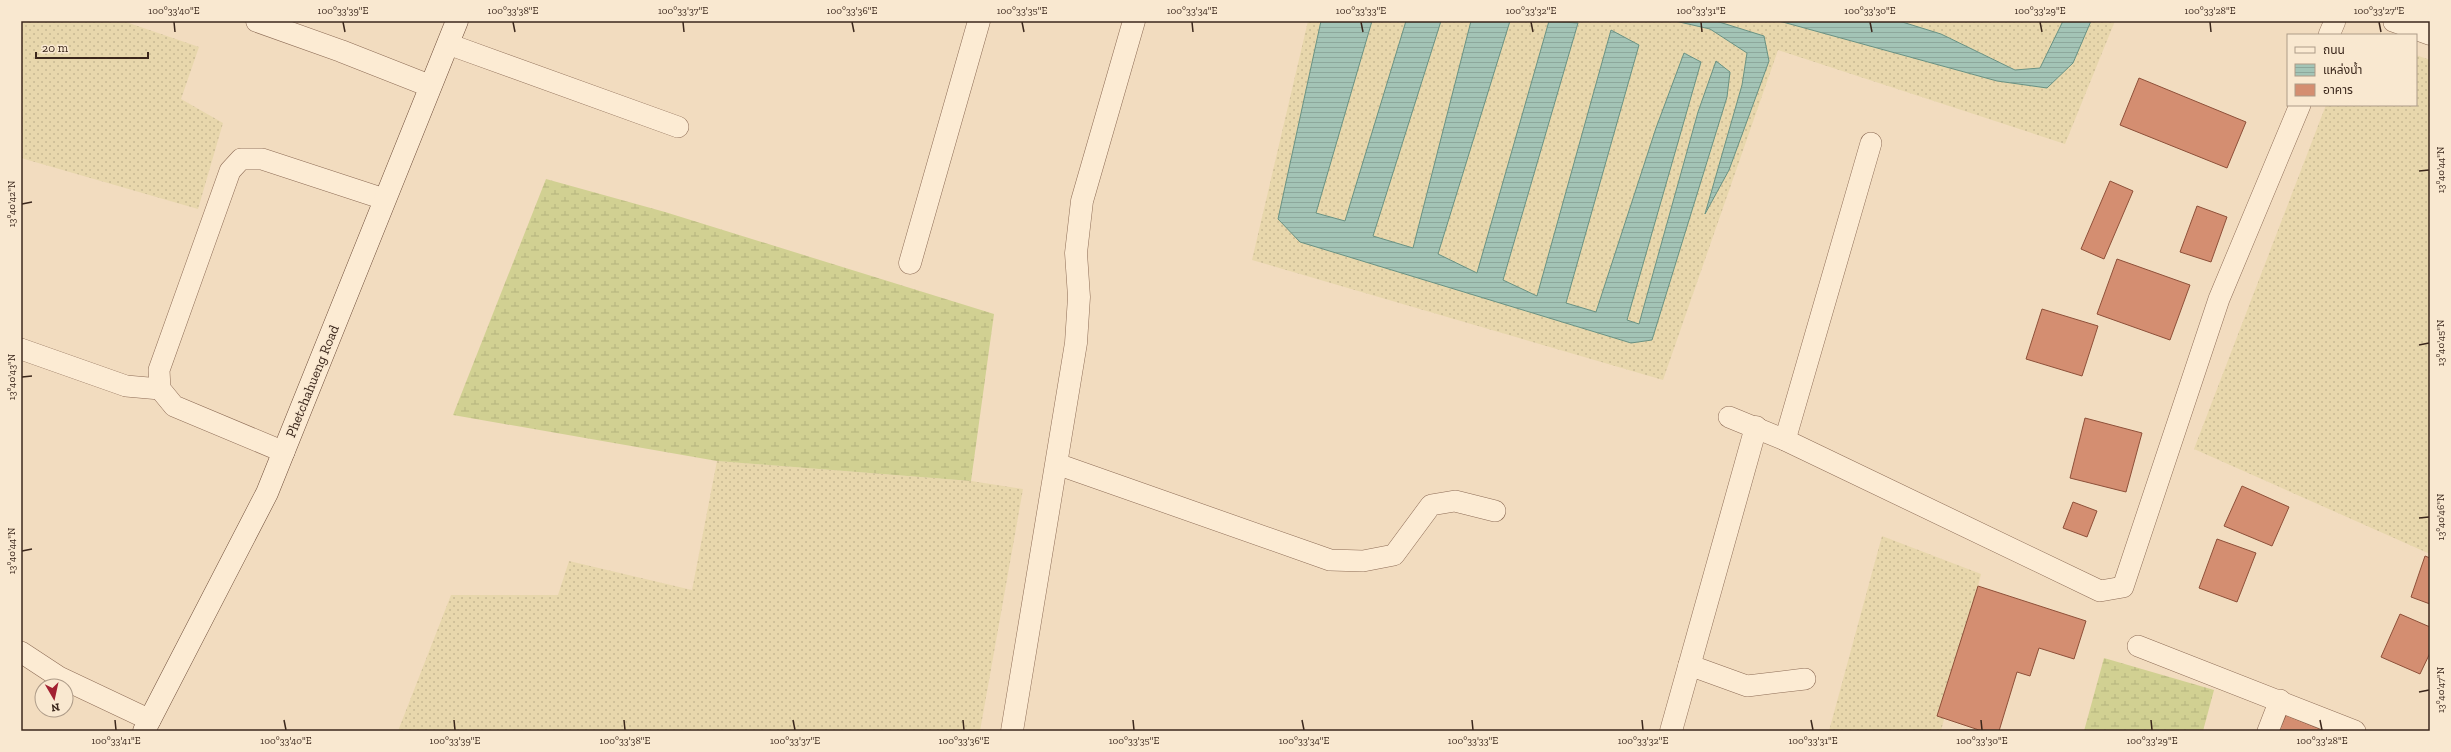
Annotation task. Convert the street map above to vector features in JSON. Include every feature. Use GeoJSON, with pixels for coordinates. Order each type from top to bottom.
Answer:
{"type":"FeatureCollection","features":[{"type":"Feature","properties":{"kind":"street"},"geometry":{"type":"LineString","coordinates":[[257,21],[341,50],[430,86]]}},
{"type":"Feature","properties":{"kind":"street","name":"Phetchahueng Road"},"geometry":{"type":"LineString","coordinates":[[147,725],[233,562],[267,493],[384,199],[457,21]]}},
{"type":"Feature","properties":{"kind":"street"},"geometry":{"type":"LineString","coordinates":[[910,264],[979,21]]}},
{"type":"Feature","properties":{"kind":"street"},"geometry":{"type":"LineString","coordinates":[[1012,731],[1076,343],[1079,297],[1076,253],[1082,201],[1134,21]]}},
{"type":"Feature","properties":{"kind":"street"},"geometry":{"type":"LineString","coordinates":[[2394,21],[2430,34]]}},
{"type":"Feature","properties":{"kind":"street"},"geometry":{"type":"LineString","coordinates":[[1671,731],[1756,427]]}},
{"type":"Feature","properties":{"kind":"lane"},"geometry":{"type":"LineString","coordinates":[[2329,34],[2335,21]]}},
{"type":"Feature","properties":{"kind":"lane"},"geometry":{"type":"LineString","coordinates":[[448,44],[678,127]]}},
{"type":"Feature","properties":{"kind":"lane"},"geometry":{"type":"LineString","coordinates":[[1729,417],[1785,440],[2100,591],[2123,587],[2219,299],[2300,106]]}},
{"type":"Feature","properties":{"kind":"lane"},"geometry":{"type":"LineString","coordinates":[[1785,440],[1871,143]]}},
{"type":"Feature","properties":{"kind":"lane"},"geometry":{"type":"LineString","coordinates":[[284,452],[174,406],[160,389],[159,370],[230,171],[241,159],[262,159],[384,199]]}},
{"type":"Feature","properties":{"kind":"lane"},"geometry":{"type":"LineString","coordinates":[[21,349],[126,386],[160,389]]}},
{"type":"Feature","properties":{"kind":"lane"},"geometry":{"type":"LineString","coordinates":[[1057,464],[1330,560],[1363,562],[1394,555],[1431,505],[1455,501],[1495,511]]}},
{"type":"Feature","properties":{"kind":"lane"},"geometry":{"type":"LineString","coordinates":[[2138,646],[2280,700],[2355,731]]}},
{"type":"Feature","properties":{"kind":"lane"},"geometry":{"type":"LineString","coordinates":[[21,652],[59,677],[147,725]]}},
{"type":"Feature","properties":{"kind":"lane"},"geometry":{"type":"LineString","coordinates":[[1689,665],[1747,686],[1805,679]]}},
{"type":"Feature","properties":{"kind":"lane"},"geometry":{"type":"LineString","coordinates":[[2268,731],[2280,700]]}},
{"type":"Feature","properties":{"kind":"shaded area"},"geometry":{"type":"Polygon","coordinates":[[[21,21],[123,21],[199,47],[181,99],[223,123],[198,209],[21,158],[21,21]]]}},
{"type":"Feature","properties":{"kind":"shaded area"},"geometry":{"type":"Polygon","coordinates":[[[1308,21],[1321,21],[1278,219],[1300,242],[1631,343],[1652,340],[1727,97],[1730,72],[1716,62],[1698,112],[1639,324],[1626,320],[1701,62],[1685,53],[1656,128],[1596,312],[1566,303],[1639,45],[1611,30],[1537,297],[1503,281],[1578,24],[1569,21],[1675,21],[1710,29],[1747,53],[1742,85],[1706,211],[1764,36],[1716,21],[1779,21],[1997,81],[2073,63],[2091,21],[2115,21],[2065,144],[1778,50],[1663,380],[1252,260],[1308,21]]]}},
{"type":"Feature","properties":{"kind":"shaded area"},"geometry":{"type":"Polygon","coordinates":[[[1372,21],[1406,21],[1346,221],[1316,213],[1372,21]]]}},
{"type":"Feature","properties":{"kind":"shaded area"},"geometry":{"type":"Polygon","coordinates":[[[1441,21],[1471,21],[1413,248],[1373,236],[1441,21]]]}},
{"type":"Feature","properties":{"kind":"shaded area"},"geometry":{"type":"Polygon","coordinates":[[[1510,21],[1549,21],[1477,274],[1438,254],[1510,21]]]}},
{"type":"Feature","properties":{"kind":"shaded area"},"geometry":{"type":"Polygon","coordinates":[[[1899,21],[2063,21],[2040,68],[2016,70],[1941,34],[1899,21]]]}},
{"type":"Feature","properties":{"kind":"shaded area"},"geometry":{"type":"Polygon","coordinates":[[[2417,55],[2430,60],[2430,554],[2194,449],[2326,106],[2417,106],[2417,55]]]}},
{"type":"Feature","properties":{"kind":"shaded area"},"geometry":{"type":"Polygon","coordinates":[[[717,461],[971,481],[1023,489],[980,731],[398,731],[451,595],[558,595],[569,561],[692,590],[717,461]]]}},
{"type":"Feature","properties":{"kind":"shaded area"},"geometry":{"type":"Polygon","coordinates":[[[1882,536],[1981,574],[1941,731],[1829,731],[1882,536]]]}},
{"type":"Feature","properties":{"kind":"green space"},"geometry":{"type":"Polygon","coordinates":[[[546,179],[665,212],[994,314],[971,481],[717,461],[453,415],[546,179]]]}},
{"type":"Feature","properties":{"kind":"green space"},"geometry":{"type":"Polygon","coordinates":[[[2104,658],[2214,690],[2203,731],[2084,731],[2104,658]]]}},
{"type":"Feature","properties":{"kind":"water"},"geometry":{"type":"Polygon","coordinates":[[[1321,21],[1372,21],[1316,213],[1345,221],[1406,21],[1441,21],[1373,236],[1413,248],[1471,21],[1510,21],[1438,254],[1477,273],[1549,21],[1578,23],[1503,280],[1537,296],[1611,30],[1639,45],[1566,303],[1596,312],[1656,128],[1684,53],[1701,62],[1627,320],[1639,324],[1698,112],[1716,61],[1730,72],[1727,97],[1652,340],[1631,343],[1300,242],[1278,219],[1321,21]]]}},
{"type":"Feature","properties":{"kind":"water"},"geometry":{"type":"Polygon","coordinates":[[[1675,21],[1716,21],[1764,36],[1769,61],[1729,170],[1705,214],[1742,85],[1747,53],[1710,29],[1675,21]]]}},
{"type":"Feature","properties":{"kind":"water"},"geometry":{"type":"Polygon","coordinates":[[[1779,21],[1899,21],[1941,34],[2015,70],[2040,68],[2063,21],[2091,21],[2073,63],[2047,88],[1997,81],[1779,21]]]}},
{"type":"Feature","properties":{"kind":"building"},"geometry":{"type":"Polygon","coordinates":[[[2139,78],[2246,122],[2227,168],[2120,125],[2139,78]]]}},
{"type":"Feature","properties":{"kind":"building"},"geometry":{"type":"Polygon","coordinates":[[[2110,181],[2133,191],[2104,259],[2081,249],[2110,181]]]}},
{"type":"Feature","properties":{"kind":"building"},"geometry":{"type":"Polygon","coordinates":[[[2197,206],[2227,217],[2211,262],[2180,252],[2197,206]]]}},
{"type":"Feature","properties":{"kind":"building"},"geometry":{"type":"Polygon","coordinates":[[[2117,259],[2190,285],[2170,340],[2097,314],[2117,259]]]}},
{"type":"Feature","properties":{"kind":"building"},"geometry":{"type":"Polygon","coordinates":[[[2042,309],[2098,326],[2082,376],[2026,359],[2042,309]]]}},
{"type":"Feature","properties":{"kind":"building"},"geometry":{"type":"Polygon","coordinates":[[[2085,418],[2142,433],[2126,492],[2070,478],[2085,418]]]}},
{"type":"Feature","properties":{"kind":"building"},"geometry":{"type":"Polygon","coordinates":[[[2242,486],[2289,507],[2272,546],[2224,526],[2242,486]]]}},
{"type":"Feature","properties":{"kind":"building"},"geometry":{"type":"Polygon","coordinates":[[[2073,502],[2097,511],[2087,537],[2063,528],[2073,502]]]}},
{"type":"Feature","properties":{"kind":"building"},"geometry":{"type":"Polygon","coordinates":[[[2217,539],[2256,553],[2237,602],[2199,588],[2217,539]]]}},
{"type":"Feature","properties":{"kind":"building"},"geometry":{"type":"Polygon","coordinates":[[[2425,556],[2430,558],[2430,604],[2411,597],[2425,556]]]}},
{"type":"Feature","properties":{"kind":"building"},"geometry":{"type":"Polygon","coordinates":[[[1978,586],[2086,621],[2074,659],[2039,648],[2030,676],[2017,672],[1999,731],[1982,731],[1937,716],[1978,586]]]}},
{"type":"Feature","properties":{"kind":"building"},"geometry":{"type":"Polygon","coordinates":[[[2400,614],[2430,627],[2430,653],[2420,674],[2381,657],[2400,614]]]}},
{"type":"Feature","properties":{"kind":"building"},"geometry":{"type":"Polygon","coordinates":[[[2286,715],[2325,731],[2279,731],[2286,715]]]}}]}
